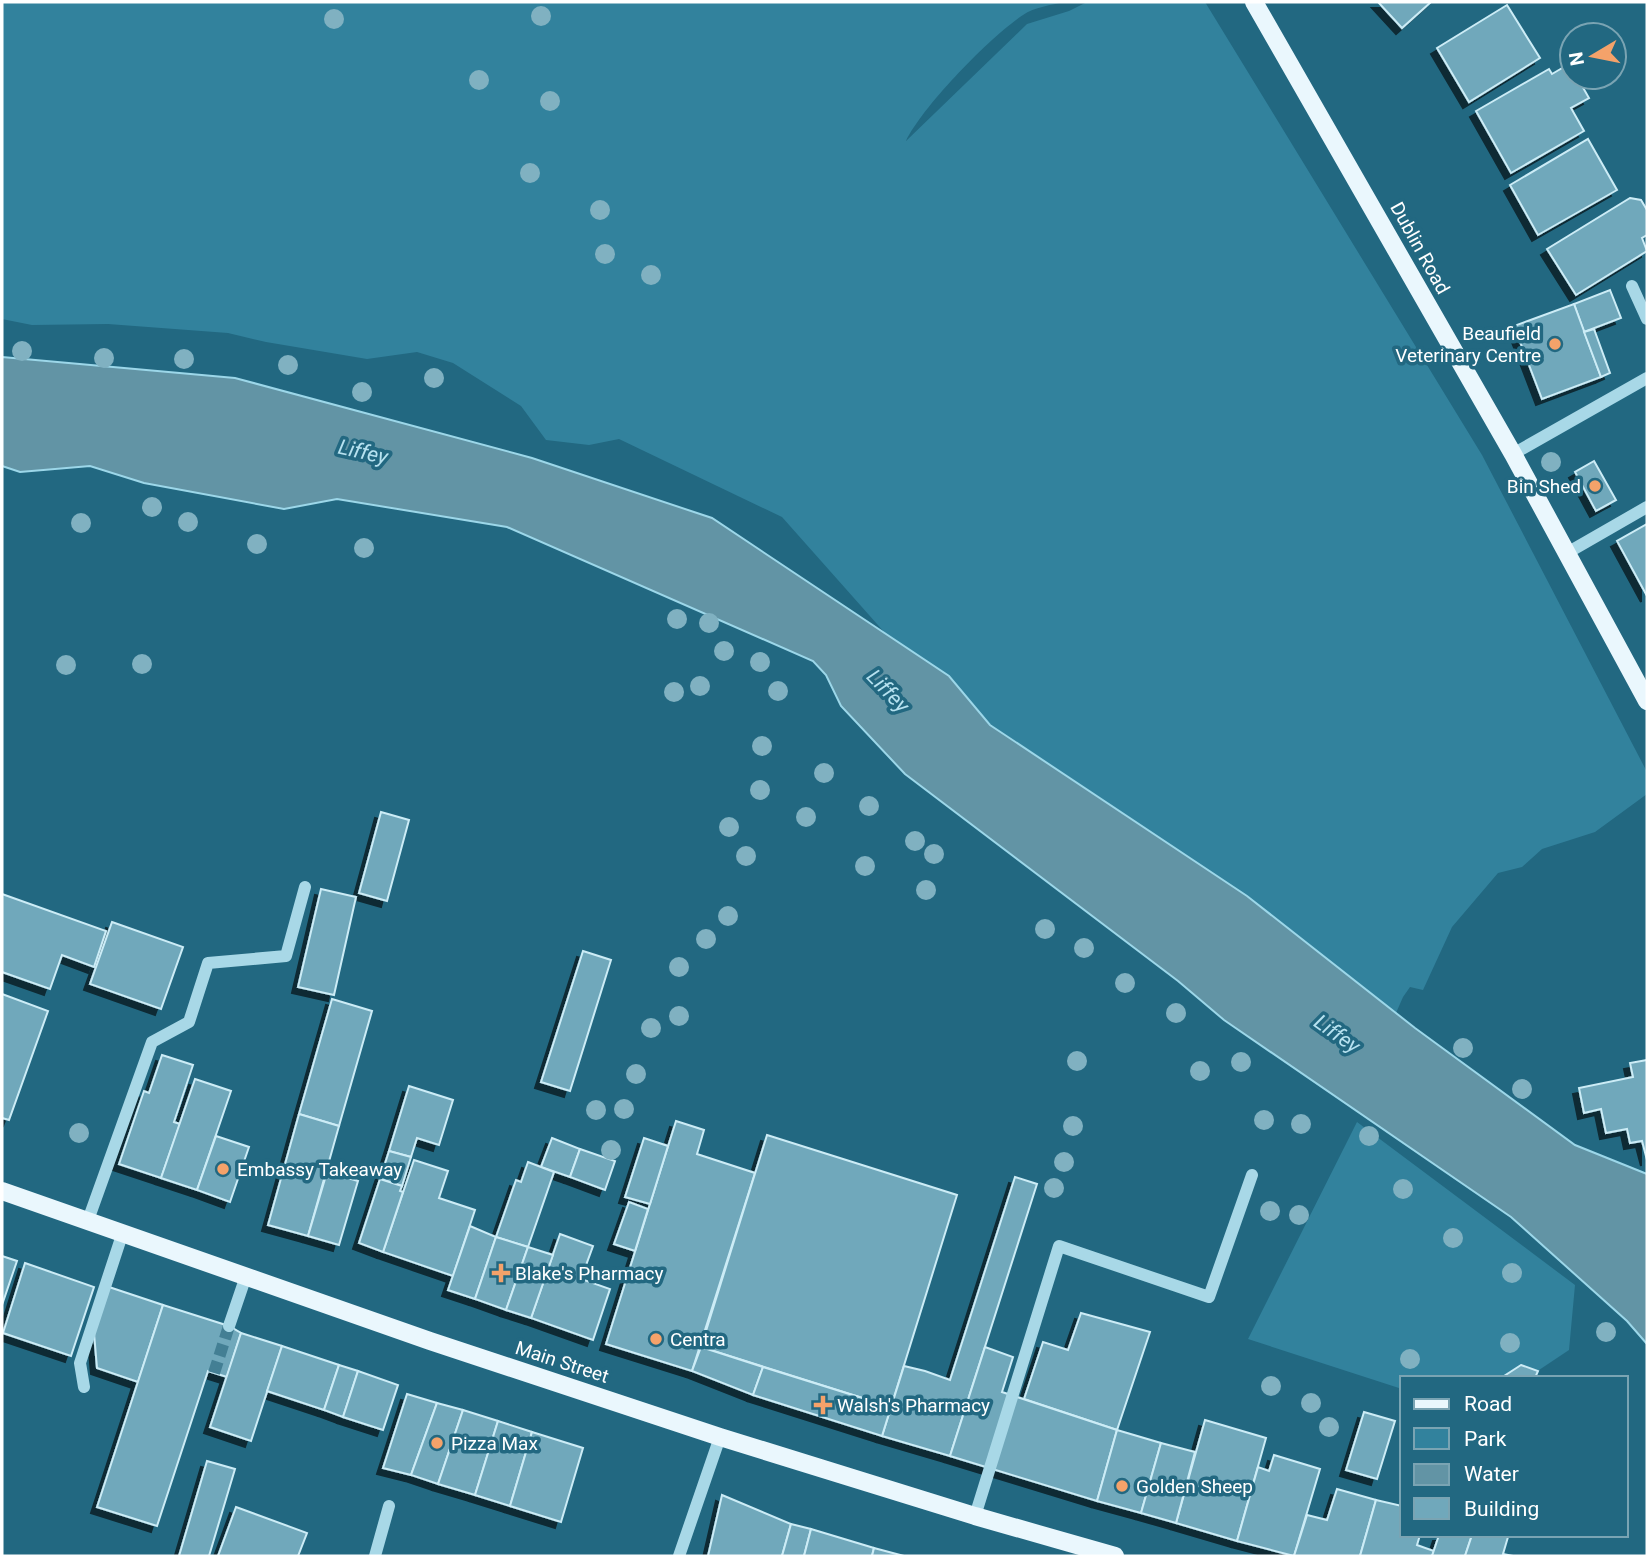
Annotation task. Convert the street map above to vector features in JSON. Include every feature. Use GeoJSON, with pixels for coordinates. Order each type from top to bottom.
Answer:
{"type":"FeatureCollection","features":[{"type":"Feature","properties":{"kind":"main road","name":"Dublin Road"},"geometry":{"type":"LineString","coordinates":[[1254,2],[1513,454],[1647,701]]}},
{"type":"Feature","properties":{"kind":"main road","name":"Main Street"},"geometry":{"type":"LineString","coordinates":[[2,1191],[430,1341],[720,1437],[1115,1556]]}},
{"type":"Feature","properties":{"kind":"street"},"geometry":{"type":"LineString","coordinates":[[1632,286],[1647,318]]}},
{"type":"Feature","properties":{"kind":"street"},"geometry":{"type":"LineString","coordinates":[[1513,454],[1647,378]]}},
{"type":"Feature","properties":{"kind":"street"},"geometry":{"type":"LineString","coordinates":[[1567,553],[1647,507]]}},
{"type":"Feature","properties":{"kind":"street"},"geometry":{"type":"LineString","coordinates":[[87,1223],[152,1042],[189,1022],[208,962],[286,956],[305,887]]}},
{"type":"Feature","properties":{"kind":"street"},"geometry":{"type":"LineString","coordinates":[[975,1516],[1059,1246],[1209,1297],[1252,1175]]}},
{"type":"Feature","properties":{"kind":"street"},"geometry":{"type":"LineString","coordinates":[[84,1387],[80,1363],[122,1235]]}},
{"type":"Feature","properties":{"kind":"street"},"geometry":{"type":"LineString","coordinates":[[229,1326],[246,1276]]}},
{"type":"Feature","properties":{"kind":"street"},"geometry":{"type":"LineString","coordinates":[[679,1556],[720,1437]]}},
{"type":"Feature","properties":{"kind":"street"},"geometry":{"type":"LineString","coordinates":[[375,1556],[389,1506]]}},
{"type":"Feature","properties":{"kind":"green space"},"geometry":{"type":"Polygon","coordinates":[[[2,2],[1064,2],[1027,12],[993,39],[958,73],[927,110],[906,141],[1027,24],[1069,11],[1087,2],[1205,2],[1482,455],[1647,772],[1647,794],[1595,832],[1542,849],[1522,867],[1498,873],[1452,927],[1423,990],[1410,987],[1396,1013],[1247,896],[990,724],[949,676],[885,633],[782,517],[619,439],[589,445],[546,440],[521,406],[453,363],[417,352],[367,359],[228,333],[108,324],[32,325],[2,319],[2,2]]]}},
{"type":"Feature","properties":{"kind":"green space"},"geometry":{"type":"Polygon","coordinates":[[[1357,1122],[1575,1285],[1569,1350],[1530,1376],[1400,1376],[1400,1388],[1248,1339],[1357,1122]]]}},
{"type":"Feature","properties":{"kind":"water","name":"Liffey"},"geometry":{"type":"Polygon","coordinates":[[[2,357],[235,378],[532,458],[712,518],[949,676],[990,725],[1247,896],[1415,1028],[1575,1145],[1647,1174],[1647,1344],[1627,1321],[1511,1217],[1224,1020],[1178,981],[905,774],[841,706],[826,675],[813,661],[507,527],[337,499],[284,509],[144,483],[90,466],[20,472],[2,466],[2,357]]]}},
{"type":"Feature","properties":{"kind":"building"},"geometry":{"type":"Polygon","coordinates":[[[1378,2],[1431,2],[1402,28],[1378,2]]]}},
{"type":"Feature","properties":{"kind":"building"},"geometry":{"type":"Polygon","coordinates":[[[1507,5],[1540,58],[1469,102],[1437,48],[1507,5]]]}},
{"type":"Feature","properties":{"kind":"building"},"geometry":{"type":"Polygon","coordinates":[[[1549,69],[1552,74],[1558,70],[1558,91],[1585,91],[1589,98],[1571,108],[1584,131],[1511,173],[1476,111],[1549,69]]]}},
{"type":"Feature","properties":{"kind":"building"},"geometry":{"type":"Polygon","coordinates":[[[1588,139],[1617,190],[1538,235],[1510,185],[1588,139]]]}},
{"type":"Feature","properties":{"kind":"building"},"geometry":{"type":"Polygon","coordinates":[[[1630,198],[1641,200],[1647,210],[1647,235],[1642,238],[1647,251],[1576,295],[1547,249],[1630,198]]]}},
{"type":"Feature","properties":{"kind":"building"},"geometry":{"type":"Polygon","coordinates":[[[1610,290],[1621,318],[1584,332],[1574,304],[1610,290]]]}},
{"type":"Feature","properties":{"kind":"building","name":"Beaufield Veterinary Centre"},"geometry":{"type":"Polygon","coordinates":[[[1574,304],[1601,377],[1542,399],[1514,326],[1574,304]]]}},
{"type":"Feature","properties":{"kind":"building"},"geometry":{"type":"Polygon","coordinates":[[[1594,329],[1610,373],[1601,377],[1584,332],[1594,329]]]}},
{"type":"Feature","properties":{"kind":"building","name":"Bin Shed"},"geometry":{"type":"Polygon","coordinates":[[[1594,461],[1616,500],[1596,511],[1575,472],[1594,461]]]}},
{"type":"Feature","properties":{"kind":"building"},"geometry":{"type":"Polygon","coordinates":[[[1647,524],[1647,596],[1617,541],[1647,524]]]}},
{"type":"Feature","properties":{"kind":"building"},"geometry":{"type":"Polygon","coordinates":[[[381,812],[409,820],[387,901],[359,893],[381,812]]]}},
{"type":"Feature","properties":{"kind":"building"},"geometry":{"type":"Polygon","coordinates":[[[321,889],[356,897],[334,995],[298,987],[321,889]]]}},
{"type":"Feature","properties":{"kind":"building"},"geometry":{"type":"Polygon","coordinates":[[[2,894],[106,931],[94,967],[62,955],[50,989],[2,972],[2,894]]]}},
{"type":"Feature","properties":{"kind":"building"},"geometry":{"type":"Polygon","coordinates":[[[112,922],[183,947],[161,1009],[90,984],[112,922]]]}},
{"type":"Feature","properties":{"kind":"building"},"geometry":{"type":"Polygon","coordinates":[[[583,951],[611,960],[570,1091],[541,1082],[583,951]]]}},
{"type":"Feature","properties":{"kind":"building"},"geometry":{"type":"Polygon","coordinates":[[[2,994],[48,1011],[9,1120],[2,1118],[2,994]]]}},
{"type":"Feature","properties":{"kind":"building"},"geometry":{"type":"Polygon","coordinates":[[[332,999],[372,1011],[339,1126],[299,1114],[332,999]]]}},
{"type":"Feature","properties":{"kind":"building"},"geometry":{"type":"Polygon","coordinates":[[[162,1055],[193,1065],[174,1122],[180,1124],[161,1178],[119,1164],[144,1091],[149,1093],[162,1055]]]}},
{"type":"Feature","properties":{"kind":"building"},"geometry":{"type":"Polygon","coordinates":[[[1647,1060],[1647,1160],[1642,1141],[1630,1143],[1627,1129],[1606,1133],[1601,1109],[1584,1113],[1579,1088],[1633,1077],[1630,1063],[1647,1060]]]}},
{"type":"Feature","properties":{"kind":"building"},"geometry":{"type":"Polygon","coordinates":[[[195,1079],[231,1091],[197,1190],[161,1178],[195,1079]]]}},
{"type":"Feature","properties":{"kind":"building"},"geometry":{"type":"Polygon","coordinates":[[[409,1086],[453,1100],[439,1145],[417,1138],[411,1157],[389,1151],[409,1086]]]}},
{"type":"Feature","properties":{"kind":"building"},"geometry":{"type":"Polygon","coordinates":[[[299,1114],[339,1126],[308,1236],[268,1225],[299,1114]]]}},
{"type":"Feature","properties":{"kind":"building"},"geometry":{"type":"Polygon","coordinates":[[[676,1121],[704,1130],[697,1154],[755,1173],[692,1371],[606,1344],[676,1121]]]}},
{"type":"Feature","properties":{"kind":"building"},"geometry":{"type":"Polygon","coordinates":[[[767,1135],[957,1195],[891,1407],[701,1347],[767,1135]]]}},
{"type":"Feature","properties":{"kind":"building","name":"Embassy Takeaway"},"geometry":{"type":"Polygon","coordinates":[[[216,1136],[249,1147],[230,1202],[197,1190],[216,1136]]]}},
{"type":"Feature","properties":{"kind":"building"},"geometry":{"type":"Polygon","coordinates":[[[552,1138],[580,1149],[570,1177],[541,1167],[552,1138]]]}},
{"type":"Feature","properties":{"kind":"building"},"geometry":{"type":"Polygon","coordinates":[[[644,1138],[668,1146],[650,1204],[625,1197],[644,1138]]]}},
{"type":"Feature","properties":{"kind":"building"},"geometry":{"type":"Polygon","coordinates":[[[580,1149],[615,1161],[605,1190],[570,1177],[580,1149]]]}},
{"type":"Feature","properties":{"kind":"building"},"geometry":{"type":"Polygon","coordinates":[[[389,1151],[411,1157],[402,1186],[380,1179],[389,1151]]]}},
{"type":"Feature","properties":{"kind":"building"},"geometry":{"type":"Polygon","coordinates":[[[414,1160],[448,1171],[439,1198],[475,1210],[453,1276],[383,1252],[414,1160]]]}},
{"type":"Feature","properties":{"kind":"building"},"geometry":{"type":"Polygon","coordinates":[[[528,1162],[554,1172],[528,1247],[496,1237],[516,1180],[521,1182],[528,1162]]]}},
{"type":"Feature","properties":{"kind":"building"},"geometry":{"type":"Polygon","coordinates":[[[327,1172],[358,1181],[339,1245],[308,1236],[327,1172]]]}},
{"type":"Feature","properties":{"kind":"building"},"geometry":{"type":"Polygon","coordinates":[[[1015,1177],[1037,1184],[950,1456],[882,1436],[904,1366],[950,1380],[1015,1177]]]}},
{"type":"Feature","properties":{"kind":"building"},"geometry":{"type":"Polygon","coordinates":[[[380,1179],[402,1186],[400,1191],[403,1192],[383,1252],[359,1243],[380,1179]]]}},
{"type":"Feature","properties":{"kind":"building"},"geometry":{"type":"Polygon","coordinates":[[[629,1202],[648,1209],[635,1251],[614,1244],[629,1202]]]}},
{"type":"Feature","properties":{"kind":"building"},"geometry":{"type":"Polygon","coordinates":[[[470,1226],[496,1237],[475,1299],[448,1290],[470,1226]]]}},
{"type":"Feature","properties":{"kind":"building"},"geometry":{"type":"Polygon","coordinates":[[[560,1234],[593,1246],[581,1279],[610,1289],[593,1340],[531,1318],[560,1234]]]}},
{"type":"Feature","properties":{"kind":"building","name":"Blake's Pharmacy"},"geometry":{"type":"Polygon","coordinates":[[[496,1237],[528,1247],[506,1310],[475,1299],[496,1237]]]}},
{"type":"Feature","properties":{"kind":"building"},"geometry":{"type":"Polygon","coordinates":[[[528,1247],[553,1255],[531,1318],[506,1310],[528,1247]]]}},
{"type":"Feature","properties":{"kind":"building"},"geometry":{"type":"Polygon","coordinates":[[[2,1256],[17,1261],[2,1305],[2,1256]]]}},
{"type":"Feature","properties":{"kind":"building"},"geometry":{"type":"Polygon","coordinates":[[[25,1263],[94,1287],[71,1356],[3,1333],[25,1263]]]}},
{"type":"Feature","properties":{"kind":"building"},"geometry":{"type":"Polygon","coordinates":[[[109,1287],[163,1305],[138,1382],[97,1368],[94,1333],[109,1287]]]}},
{"type":"Feature","properties":{"kind":"building"},"geometry":{"type":"Polygon","coordinates":[[[163,1305],[229,1326],[241,1333],[227,1377],[208,1371],[157,1526],[97,1507],[163,1305]]]}},
{"type":"Feature","properties":{"kind":"building"},"geometry":{"type":"Polygon","coordinates":[[[1081,1313],[1150,1332],[1117,1430],[1024,1399],[1043,1342],[1068,1350],[1081,1313]]]}},
{"type":"Feature","properties":{"kind":"building"},"geometry":{"type":"Polygon","coordinates":[[[241,1333],[282,1346],[251,1441],[210,1427],[241,1333]]]}},
{"type":"Feature","properties":{"kind":"building"},"geometry":{"type":"Polygon","coordinates":[[[282,1346],[339,1365],[324,1410],[267,1391],[282,1346]]]}},
{"type":"Feature","properties":{"kind":"building"},"geometry":{"type":"Polygon","coordinates":[[[701,1347],[763,1367],[753,1395],[692,1371],[701,1347]]]}},
{"type":"Feature","properties":{"kind":"building"},"geometry":{"type":"Polygon","coordinates":[[[985,1347],[1013,1357],[1002,1392],[1117,1430],[1097,1501],[950,1456],[985,1347]]]}},
{"type":"Feature","properties":{"kind":"building"},"geometry":{"type":"Polygon","coordinates":[[[339,1365],[358,1371],[343,1417],[324,1410],[339,1365]]]}},
{"type":"Feature","properties":{"kind":"building"},"geometry":{"type":"Polygon","coordinates":[[[1521,1365],[1538,1371],[1536,1376],[1504,1376],[1521,1365]]]}},
{"type":"Feature","properties":{"kind":"building"},"geometry":{"type":"Polygon","coordinates":[[[763,1367],[891,1407],[882,1436],[753,1395],[763,1367]]]}},
{"type":"Feature","properties":{"kind":"building"},"geometry":{"type":"Polygon","coordinates":[[[358,1371],[398,1385],[383,1430],[343,1417],[358,1371]]]}},
{"type":"Feature","properties":{"kind":"building"},"geometry":{"type":"Polygon","coordinates":[[[407,1394],[437,1403],[411,1475],[383,1468],[407,1394]]]}},
{"type":"Feature","properties":{"kind":"building","name":"Pizza Max"},"geometry":{"type":"Polygon","coordinates":[[[437,1403],[463,1410],[438,1484],[411,1475],[437,1403]]]}},
{"type":"Feature","properties":{"kind":"building"},"geometry":{"type":"Polygon","coordinates":[[[463,1410],[498,1421],[475,1495],[438,1484],[463,1410]]]}},
{"type":"Feature","properties":{"kind":"building"},"geometry":{"type":"Polygon","coordinates":[[[1364,1412],[1395,1421],[1377,1479],[1346,1470],[1364,1412]]]}},
{"type":"Feature","properties":{"kind":"building"},"geometry":{"type":"Polygon","coordinates":[[[1205,1420],[1266,1438],[1237,1541],[1176,1523],[1205,1420]]]}},
{"type":"Feature","properties":{"kind":"building"},"geometry":{"type":"Polygon","coordinates":[[[498,1421],[532,1432],[510,1506],[475,1495],[498,1421]]]}},
{"type":"Feature","properties":{"kind":"building"},"geometry":{"type":"Polygon","coordinates":[[[1117,1430],[1161,1443],[1141,1513],[1097,1501],[1117,1430]]]}},
{"type":"Feature","properties":{"kind":"building"},"geometry":{"type":"Polygon","coordinates":[[[532,1432],[583,1448],[561,1522],[510,1506],[532,1432]]]}},
{"type":"Feature","properties":{"kind":"building"},"geometry":{"type":"Polygon","coordinates":[[[1161,1443],[1195,1452],[1176,1523],[1141,1513],[1161,1443]]]}},
{"type":"Feature","properties":{"kind":"building"},"geometry":{"type":"Polygon","coordinates":[[[1274,1455],[1320,1469],[1294,1556],[1237,1541],[1258,1467],[1269,1471],[1274,1455]]]}},
{"type":"Feature","properties":{"kind":"building"},"geometry":{"type":"Polygon","coordinates":[[[207,1461],[235,1469],[209,1556],[179,1556],[207,1461]]]}},
{"type":"Feature","properties":{"kind":"building"},"geometry":{"type":"Polygon","coordinates":[[[1337,1489],[1376,1500],[1360,1556],[1294,1556],[1307,1515],[1327,1520],[1337,1489]]]}},
{"type":"Feature","properties":{"kind":"building"},"geometry":{"type":"Polygon","coordinates":[[[722,1495],[791,1524],[782,1556],[708,1556],[722,1495]]]}},
{"type":"Feature","properties":{"kind":"building"},"geometry":{"type":"Polygon","coordinates":[[[1376,1500],[1400,1506],[1400,1537],[1419,1537],[1417,1545],[1434,1551],[1432,1556],[1360,1556],[1376,1500]]]}},
{"type":"Feature","properties":{"kind":"building"},"geometry":{"type":"Polygon","coordinates":[[[236,1507],[307,1533],[298,1556],[218,1556],[236,1507]]]}},
{"type":"Feature","properties":{"kind":"building"},"geometry":{"type":"Polygon","coordinates":[[[791,1524],[811,1529],[804,1556],[782,1556],[791,1524]]]}},
{"type":"Feature","properties":{"kind":"building"},"geometry":{"type":"Polygon","coordinates":[[[811,1529],[874,1548],[872,1556],[804,1556],[811,1529]]]}},
{"type":"Feature","properties":{"kind":"building"},"geometry":{"type":"Polygon","coordinates":[[[1438,1537],[1471,1537],[1465,1556],[1432,1556],[1438,1537]]]}},
{"type":"Feature","properties":{"kind":"building"},"geometry":{"type":"Polygon","coordinates":[[[1471,1537],[1508,1537],[1503,1554],[1513,1556],[1465,1556],[1471,1537]]]}},
{"type":"Feature","properties":{"kind":"building"},"geometry":{"type":"Polygon","coordinates":[[[874,1548],[904,1556],[872,1556],[874,1548]]]}},
{"type":"Feature","properties":{"kind":"tunnel"},"geometry":{"type":"LineString","coordinates":[[214,1373],[229,1326]]}},
{"type":"Feature","properties":{"kind":"place","name":"Beaufield Veterinary Centre"},"geometry":{"type":"Point","coordinates":[1555,344]}},
{"type":"Feature","properties":{"kind":"place","name":"Bin Shed"},"geometry":{"type":"Point","coordinates":[1595,486]}},
{"type":"Feature","properties":{"kind":"place","name":"Embassy Takeaway"},"geometry":{"type":"Point","coordinates":[223,1169]}},
{"type":"Feature","properties":{"kind":"place","name":"Blake's Pharmacy"},"geometry":{"type":"Point","coordinates":[501,1273]}},
{"type":"Feature","properties":{"kind":"place","name":"Centra"},"geometry":{"type":"Point","coordinates":[656,1339]}},
{"type":"Feature","properties":{"kind":"place","name":"Walsh's Pharmacy"},"geometry":{"type":"Point","coordinates":[823,1405]}},
{"type":"Feature","properties":{"kind":"place","name":"Pizza Max"},"geometry":{"type":"Point","coordinates":[437,1443]}},
{"type":"Feature","properties":{"kind":"place","name":"Golden Sheep"},"geometry":{"type":"Point","coordinates":[1122,1486]}}]}
